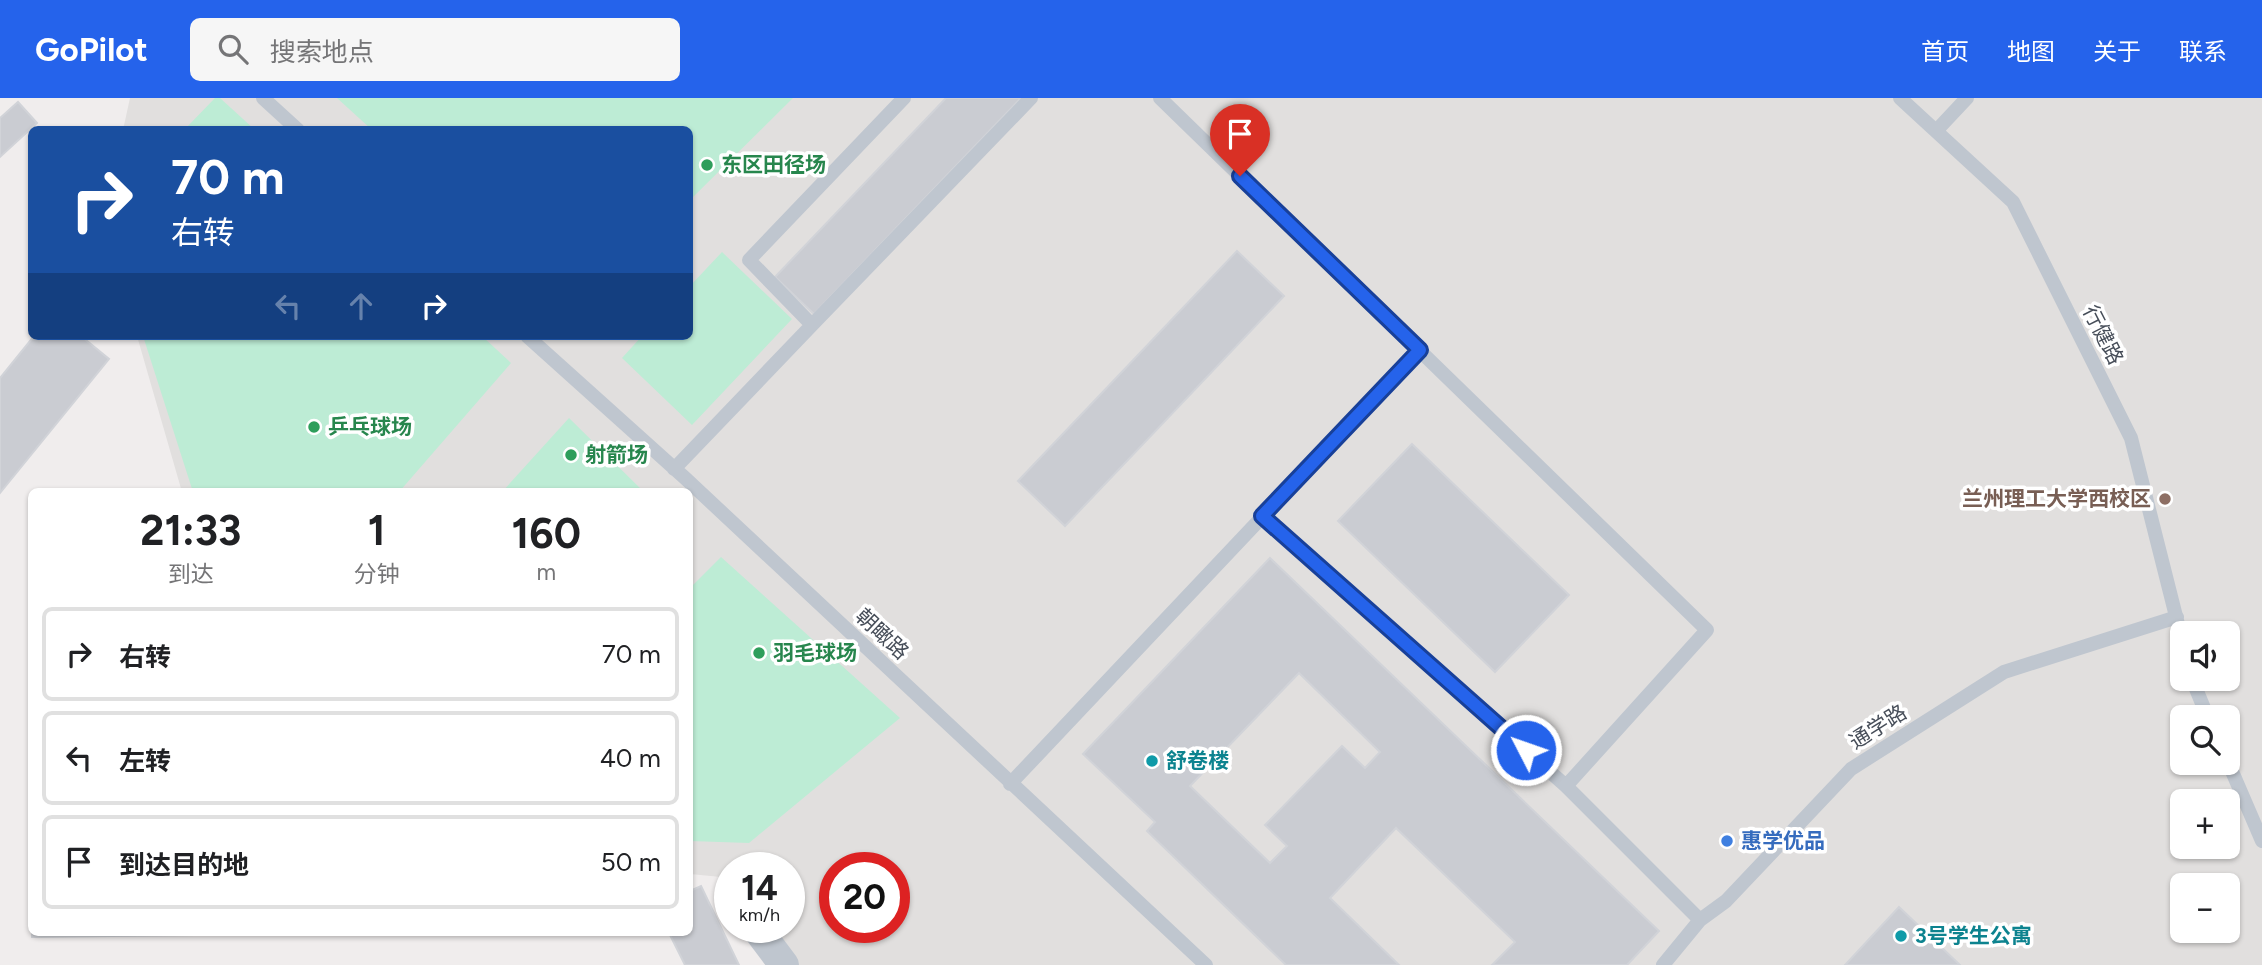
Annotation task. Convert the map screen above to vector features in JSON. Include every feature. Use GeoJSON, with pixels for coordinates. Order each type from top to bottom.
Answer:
{"type":"FeatureCollection","features":[{"type":"Feature","properties":{"kind":"street"},"geometry":{"type":"LineString","coordinates":[[768,943],[785,965]]}},
{"type":"Feature","properties":{"kind":"lane"},"geometry":{"type":"LineString","coordinates":[[263,98],[294,126]]}},
{"type":"Feature","properties":{"kind":"lane"},"geometry":{"type":"LineString","coordinates":[[812,325],[749,260],[904,98]]}},
{"type":"Feature","properties":{"kind":"lane"},"geometry":{"type":"LineString","coordinates":[[674,469],[1031,98]]}},
{"type":"Feature","properties":{"kind":"lane"},"geometry":{"type":"LineString","coordinates":[[1160,98],[1707,630],[1566,786]]}},
{"type":"Feature","properties":{"kind":"lane","name":"行健路"},"geometry":{"type":"LineString","coordinates":[[1900,98],[2013,202],[2131,438],[2178,621]]}},
{"type":"Feature","properties":{"kind":"lane"},"geometry":{"type":"LineString","coordinates":[[1936,131],[1967,98]]}},
{"type":"Feature","properties":{"kind":"lane","name":"朝瞰路"},"geometry":{"type":"LineString","coordinates":[[531,340],[674,469],[1206,965]]}},
{"type":"Feature","properties":{"kind":"lane"},"geometry":{"type":"LineString","coordinates":[[1010,784],[1420,350]]}},
{"type":"Feature","properties":{"kind":"lane"},"geometry":{"type":"LineString","coordinates":[[1262,516],[1566,786],[1700,920]]}},
{"type":"Feature","properties":{"kind":"lane","name":"通学路"},"geometry":{"type":"LineString","coordinates":[[1663,965],[1700,920],[1726,901],[1851,769],[2004,672],[2177,618]]}},
{"type":"Feature","properties":{"kind":"lane"},"geometry":{"type":"LineString","coordinates":[[2234,775],[2262,841]]}},
{"type":"Feature","properties":{"kind":"shaded area"},"geometry":{"type":"Polygon","coordinates":[[[130,98],[2262,98],[2262,965],[780,965],[765,943],[805,943],[805,852],[714,852],[714,876],[693,874],[693,488],[181,488],[138,340],[693,340],[693,126],[124,126],[130,98]]]}},
{"type":"Feature","properties":{"kind":"green space"},"geometry":{"type":"Polygon","coordinates":[[[215,98],[220,98],[251,126],[188,126],[215,98]]]}},
{"type":"Feature","properties":{"kind":"green space","name":"东区田径场"},"geometry":{"type":"Polygon","coordinates":[[[337,98],[793,98],[693,197],[693,126],[368,126],[337,98]]]}},
{"type":"Feature","properties":{"kind":"green space"},"geometry":{"type":"Polygon","coordinates":[[[722,252],[792,319],[692,425],[622,358],[638,340],[693,340],[693,283],[722,252]]]}},
{"type":"Feature","properties":{"kind":"green space","name":"乒乓球场"},"geometry":{"type":"Polygon","coordinates":[[[144,340],[486,340],[511,363],[402,488],[192,488],[144,340]]]}},
{"type":"Feature","properties":{"kind":"green space","name":"射箭场"},"geometry":{"type":"Polygon","coordinates":[[[569,418],[640,488],[506,488],[569,418]]]}},
{"type":"Feature","properties":{"kind":"green space","name":"羽毛球场"},"geometry":{"type":"Polygon","coordinates":[[[721,557],[900,718],[749,843],[693,841],[693,585],[721,557]]]}},
{"type":"Feature","properties":{"kind":"building"},"geometry":{"type":"Polygon","coordinates":[[[946,98],[1021,98],[814,314],[775,277],[946,98]]]}},
{"type":"Feature","properties":{"kind":"building"},"geometry":{"type":"Polygon","coordinates":[[[18,102],[37,123],[28,126],[28,131],[0,157],[0,118],[18,102]]]}},
{"type":"Feature","properties":{"kind":"building"},"geometry":{"type":"Polygon","coordinates":[[[1237,251],[1284,296],[1065,526],[1018,481],[1237,251]]]}},
{"type":"Feature","properties":{"kind":"building"},"geometry":{"type":"Polygon","coordinates":[[[31,340],[86,340],[109,359],[0,493],[0,378],[31,340]]]}},
{"type":"Feature","properties":{"kind":"building"},"geometry":{"type":"Polygon","coordinates":[[[1412,444],[1569,595],[1495,672],[1338,521],[1412,444]]]}},
{"type":"Feature","properties":{"kind":"building","name":"舒卷楼"},"geometry":{"type":"Polygon","coordinates":[[[1270,558],[1659,931],[1627,965],[1492,965],[1515,942],[1396,828],[1330,898],[1399,965],[1286,965],[1147,831],[1155,822],[1083,754],[1270,558]],[[1299,673],[1190,786],[1270,863],[1287,846],[1265,825],[1342,746],[1365,768],[1380,752],[1299,673]]]}},
{"type":"Feature","properties":{"kind":"building"},"geometry":{"type":"Polygon","coordinates":[[[701,886],[714,913],[714,943],[728,943],[739,965],[685,965],[670,936],[693,936],[693,890],[701,886]]]}},
{"type":"Feature","properties":{"kind":"building","name":"3号学生公寓"},"geometry":{"type":"Polygon","coordinates":[[[1899,907],[1960,965],[1845,965],[1899,907]]]}},
{"type":"Feature","properties":{"kind":"building"},"geometry":{"type":"Polygon","coordinates":[[[32,936],[114,936],[32,937],[32,936]]]}},
{"type":"Feature","properties":{"kind":"place","name":"东区田径场"},"geometry":{"type":"Point","coordinates":[707,165]}},
{"type":"Feature","properties":{"kind":"place","name":"乒乓球场"},"geometry":{"type":"Point","coordinates":[314,427]}},
{"type":"Feature","properties":{"kind":"place","name":"射箭场"},"geometry":{"type":"Point","coordinates":[571,455]}},
{"type":"Feature","properties":{"kind":"place","name":"兰州理工大学西校区"},"geometry":{"type":"Point","coordinates":[2165,499]}},
{"type":"Feature","properties":{"kind":"place","name":"羽毛球场"},"geometry":{"type":"Point","coordinates":[759,653]}},
{"type":"Feature","properties":{"kind":"place","name":"舒卷楼"},"geometry":{"type":"Point","coordinates":[1152,761]}},
{"type":"Feature","properties":{"kind":"place","name":"惠学优品"},"geometry":{"type":"Point","coordinates":[1727,841]}},
{"type":"Feature","properties":{"kind":"place","name":"3号学生公寓"},"geometry":{"type":"Point","coordinates":[1901,936]}},
{"type":"Feature","properties":{"kind":"route"},"geometry":{"type":"LineString","coordinates":[[1240,176],[1420,350],[1262,516],[1526,750]]}}]}
